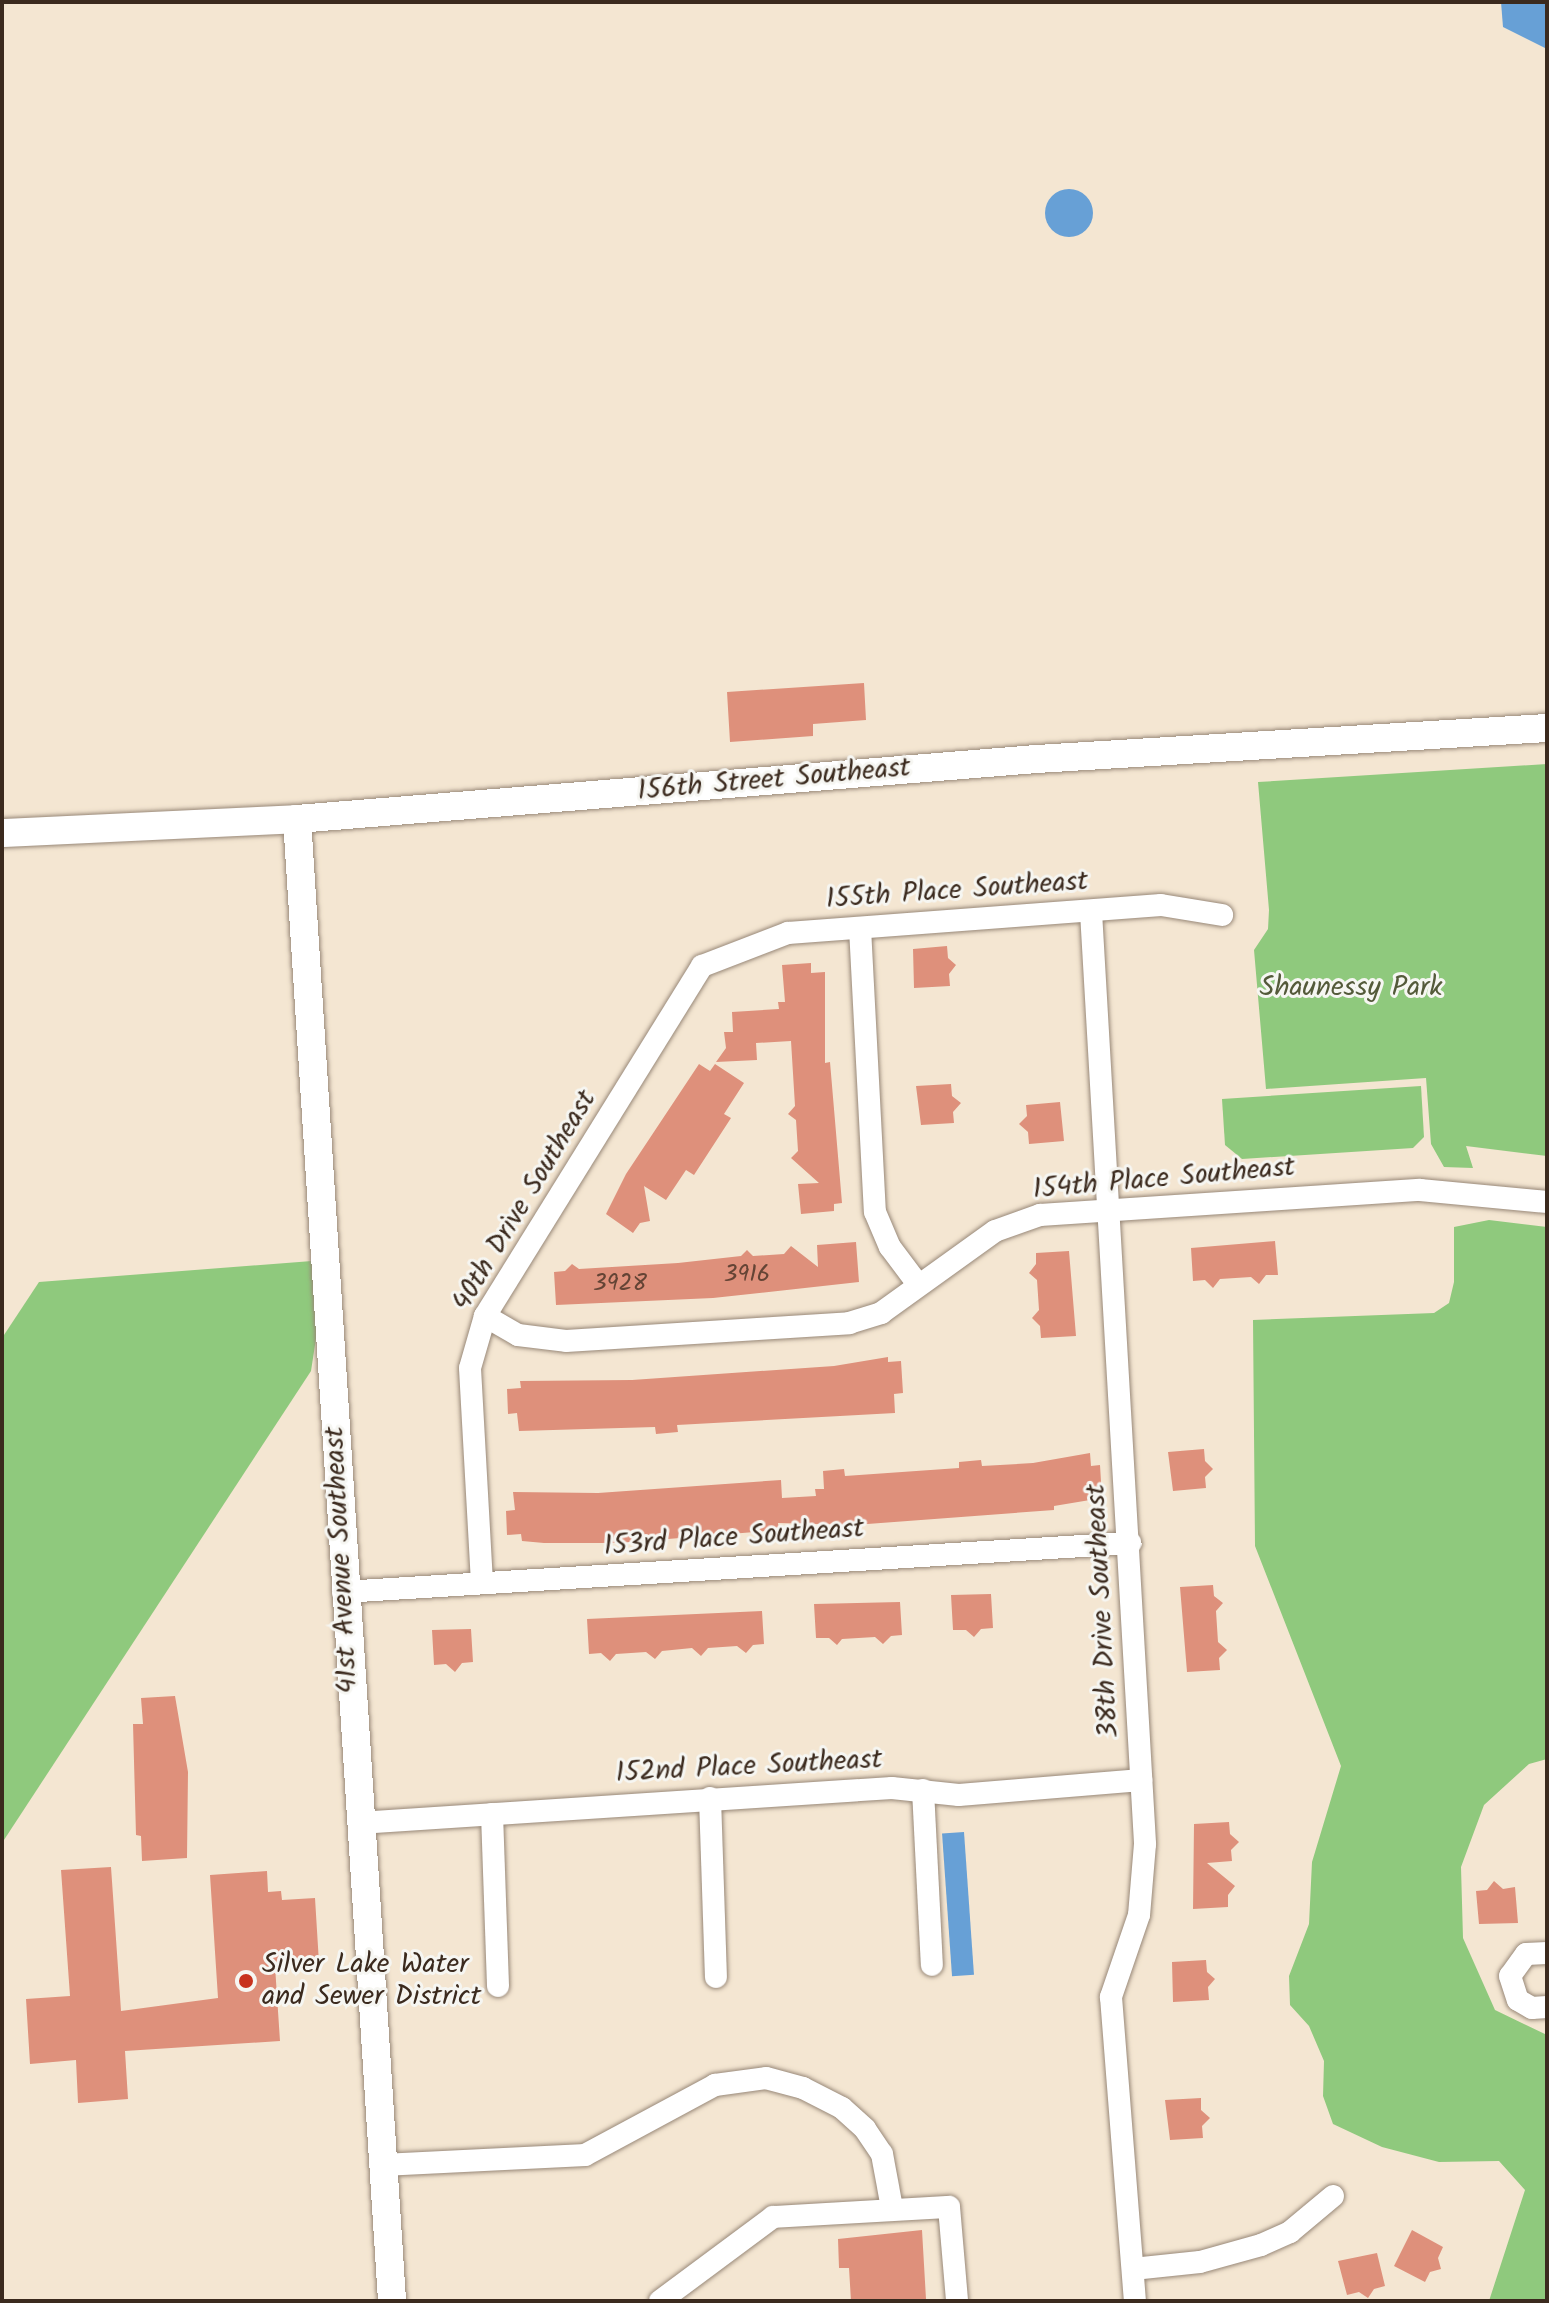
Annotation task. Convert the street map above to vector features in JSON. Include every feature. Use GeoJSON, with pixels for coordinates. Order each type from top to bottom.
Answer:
{"type":"FeatureCollection","features":[{"type":"Feature","properties":{"kind":"street","name":"156th Street Southeast"},"geometry":{"type":"LineString","coordinates":[[2,833],[297,819],[1037,759],[1547,728]]}},
{"type":"Feature","properties":{"kind":"street","name":"41st Avenue Southeast"},"geometry":{"type":"LineString","coordinates":[[297,819],[343,1592],[392,2301]]}},
{"type":"Feature","properties":{"kind":"street","name":"155th Place Southeast"},"geometry":{"type":"LineString","coordinates":[[702,966],[788,933],[1161,905],[1222,915]]}},
{"type":"Feature","properties":{"kind":"street","name":"38th Drive Southeast"},"geometry":{"type":"LineString","coordinates":[[1091,912],[1130,1543],[1145,1844],[1139,1915],[1111,1997],[1135,2301]]}},
{"type":"Feature","properties":{"kind":"street"},"geometry":{"type":"LineString","coordinates":[[860,928],[875,1212],[890,1247],[917,1283]]}},
{"type":"Feature","properties":{"kind":"street","name":"40th Drive Southeast"},"geometry":{"type":"LineString","coordinates":[[482,1583],[470,1368],[485,1316],[702,966]]}},
{"type":"Feature","properties":{"kind":"street","name":"154th Place Southeast"},"geometry":{"type":"LineString","coordinates":[[485,1316],[518,1335],[566,1341],[779,1330],[849,1323],[881,1313],[917,1283],[995,1231],[1040,1215],[1420,1190],[1547,1202]]}},
{"type":"Feature","properties":{"kind":"street","name":"153rd Place Southeast"},"geometry":{"type":"LineString","coordinates":[[343,1592],[1130,1543]]}},
{"type":"Feature","properties":{"kind":"street","name":"152nd Place Southeast"},"geometry":{"type":"LineString","coordinates":[[359,1823],[710,1798],[923,1790],[959,1795],[1141,1780]]}},
{"type":"Feature","properties":{"kind":"street"},"geometry":{"type":"LineString","coordinates":[[923,1790],[932,1965]]}},
{"type":"Feature","properties":{"kind":"street"},"geometry":{"type":"LineString","coordinates":[[710,1798],[716,1977]]}},
{"type":"Feature","properties":{"kind":"street"},"geometry":{"type":"LineString","coordinates":[[492,1814],[498,1986]]}},
{"type":"Feature","properties":{"kind":"street"},"geometry":{"type":"LineString","coordinates":[[1547,1953],[1526,1954],[1510,1976],[1518,2000],[1532,2008],[1547,2007]]}},
{"type":"Feature","properties":{"kind":"street"},"geometry":{"type":"LineString","coordinates":[[383,2165],[585,2155],[715,2085],[766,2078],[803,2088],[842,2108],[865,2129],[882,2154],[892,2208]]}},
{"type":"Feature","properties":{"kind":"street"},"geometry":{"type":"LineString","coordinates":[[1133,2269],[1200,2262],[1261,2245],[1290,2232],[1333,2196]]}},
{"type":"Feature","properties":{"kind":"street"},"geometry":{"type":"LineString","coordinates":[[660,2301],[773,2217],[949,2207],[957,2301]]}},
{"type":"Feature","properties":{"kind":"green space","name":"Shaunessy Park"},"geometry":{"type":"Polygon","coordinates":[[[1547,764],[1547,1156],[1466,1146],[1473,1168],[1444,1167],[1431,1144],[1426,1078],[1266,1089],[1254,950],[1268,929],[1269,910],[1258,782],[1547,764]]]}},
{"type":"Feature","properties":{"kind":"green space"},"geometry":{"type":"Polygon","coordinates":[[[1421,1086],[1424,1137],[1413,1148],[1242,1159],[1225,1145],[1222,1099],[1421,1086]]]}},
{"type":"Feature","properties":{"kind":"green space"},"geometry":{"type":"Polygon","coordinates":[[[1489,1220],[1547,1227],[1547,1759],[1529,1764],[1484,1805],[1461,1867],[1463,1938],[1495,2010],[1547,2035],[1547,2301],[1489,2301],[1525,2190],[1499,2161],[1439,2162],[1382,2147],[1333,2124],[1323,2096],[1324,2061],[1309,2026],[1290,2005],[1289,1976],[1309,1924],[1312,1862],[1341,1766],[1255,1546],[1253,1320],[1434,1313],[1449,1303],[1454,1282],[1454,1227],[1489,1220]]]}},
{"type":"Feature","properties":{"kind":"green space"},"geometry":{"type":"Polygon","coordinates":[[[312,1261],[317,1332],[311,1371],[2,1843],[2,1338],[39,1282],[312,1261]]]}},
{"type":"Feature","properties":{"kind":"water"},"geometry":{"type":"Polygon","coordinates":[[[1501,2],[1547,2],[1547,49],[1503,27],[1501,2]]]}},
{"type":"Feature","properties":{"kind":"water"},"geometry":{"type":"Polygon","coordinates":[[[1069,189],[1086,196],[1093,213],[1086,230],[1069,237],[1052,230],[1045,213],[1052,196],[1069,189]]]}},
{"type":"Feature","properties":{"kind":"water"},"geometry":{"type":"Polygon","coordinates":[[[964,1832],[974,1975],[952,1976],[942,1834],[964,1832]]]}},
{"type":"Feature","properties":{"kind":"building"},"geometry":{"type":"Polygon","coordinates":[[[864,683],[866,720],[813,724],[813,736],[730,742],[727,692],[864,683]]]}},
{"type":"Feature","properties":{"kind":"building"},"geometry":{"type":"Polygon","coordinates":[[[947,946],[948,958],[956,965],[949,974],[950,986],[914,988],[913,949],[947,946]]]}},
{"type":"Feature","properties":{"kind":"building"},"geometry":{"type":"Polygon","coordinates":[[[811,963],[811,973],[825,972],[825,1063],[830,1062],[842,1203],[834,1204],[834,1211],[801,1214],[798,1184],[819,1183],[791,1158],[798,1151],[796,1120],[788,1114],[795,1106],[791,1041],[756,1043],[757,1060],[716,1062],[726,1048],[724,1032],[733,1032],[732,1012],[779,1009],[778,1002],[785,1002],[782,965],[811,963]]]}},
{"type":"Feature","properties":{"kind":"building"},"geometry":{"type":"Polygon","coordinates":[[[699,1064],[710,1071],[715,1064],[744,1083],[724,1114],[731,1118],[694,1175],[686,1170],[666,1200],[644,1186],[650,1221],[640,1223],[633,1233],[606,1214],[626,1174],[699,1064]]]}},
{"type":"Feature","properties":{"kind":"building"},"geometry":{"type":"Polygon","coordinates":[[[951,1084],[952,1096],[961,1103],[953,1112],[954,1123],[921,1125],[916,1086],[951,1084]]]}},
{"type":"Feature","properties":{"kind":"building"},"geometry":{"type":"Polygon","coordinates":[[[1060,1102],[1064,1141],[1029,1144],[1028,1132],[1019,1124],[1027,1116],[1026,1105],[1060,1102]]]}},
{"type":"Feature","properties":{"kind":"building"},"geometry":{"type":"Polygon","coordinates":[[[1275,1241],[1278,1275],[1266,1275],[1259,1284],[1251,1277],[1220,1279],[1213,1288],[1205,1280],[1193,1281],[1191,1248],[1275,1241]]]}},
{"type":"Feature","properties":{"kind":"building"},"geometry":{"type":"Polygon","coordinates":[[[856,1242],[859,1282],[713,1298],[556,1305],[554,1272],[565,1271],[572,1264],[579,1269],[678,1263],[741,1256],[747,1250],[753,1256],[784,1254],[791,1246],[818,1267],[817,1245],[856,1242]]]}},
{"type":"Feature","properties":{"kind":"building"},"geometry":{"type":"Polygon","coordinates":[[[1069,1251],[1076,1336],[1041,1338],[1040,1326],[1032,1318],[1039,1310],[1037,1280],[1029,1273],[1036,1264],[1036,1253],[1069,1251]]]}},
{"type":"Feature","properties":{"kind":"building"},"geometry":{"type":"Polygon","coordinates":[[[888,1357],[888,1362],[901,1361],[903,1393],[894,1394],[895,1413],[677,1425],[678,1432],[656,1434],[655,1427],[519,1431],[517,1413],[508,1414],[507,1389],[521,1388],[520,1381],[632,1380],[834,1366],[888,1357]]]}},
{"type":"Feature","properties":{"kind":"building"},"geometry":{"type":"Polygon","coordinates":[[[1204,1449],[1205,1461],[1213,1469],[1205,1477],[1206,1488],[1173,1491],[1168,1452],[1204,1449]]]}},
{"type":"Feature","properties":{"kind":"building"},"geometry":{"type":"Polygon","coordinates":[[[1090,1453],[1091,1466],[1100,1465],[1102,1498],[1054,1506],[1054,1510],[854,1525],[778,1523],[779,1530],[618,1543],[544,1543],[522,1541],[521,1534],[507,1535],[506,1511],[515,1510],[513,1492],[598,1493],[781,1480],[782,1498],[816,1496],[815,1489],[824,1489],[823,1471],[844,1469],[845,1476],[959,1468],[959,1462],[981,1460],[982,1466],[1033,1463],[1090,1453]]]}},
{"type":"Feature","properties":{"kind":"building"},"geometry":{"type":"Polygon","coordinates":[[[1213,1585],[1214,1596],[1223,1603],[1216,1611],[1218,1642],[1227,1650],[1219,1658],[1220,1670],[1187,1672],[1180,1587],[1213,1585]]]}},
{"type":"Feature","properties":{"kind":"building"},"geometry":{"type":"Polygon","coordinates":[[[991,1594],[993,1628],[981,1629],[974,1637],[966,1630],[953,1630],[951,1595],[991,1594]]]}},
{"type":"Feature","properties":{"kind":"building"},"geometry":{"type":"Polygon","coordinates":[[[900,1602],[902,1635],[891,1636],[883,1644],[875,1637],[842,1639],[837,1645],[829,1638],[816,1638],[814,1604],[900,1602]]]}},
{"type":"Feature","properties":{"kind":"building"},"geometry":{"type":"Polygon","coordinates":[[[762,1611],[764,1644],[753,1645],[746,1653],[737,1646],[708,1648],[701,1656],[692,1648],[662,1651],[655,1659],[646,1652],[616,1654],[610,1661],[601,1653],[589,1654],[587,1619],[762,1611]]]}},
{"type":"Feature","properties":{"kind":"building"},"geometry":{"type":"Polygon","coordinates":[[[471,1629],[473,1662],[462,1663],[455,1672],[446,1664],[434,1665],[432,1630],[471,1629]]]}},
{"type":"Feature","properties":{"kind":"building"},"geometry":{"type":"Polygon","coordinates":[[[175,1696],[188,1772],[187,1858],[142,1861],[141,1836],[136,1835],[133,1724],[143,1724],[141,1698],[175,1696]]]}},
{"type":"Feature","properties":{"kind":"building"},"geometry":{"type":"Polygon","coordinates":[[[1229,1822],[1230,1834],[1239,1842],[1231,1850],[1232,1861],[1207,1863],[1235,1886],[1228,1895],[1228,1907],[1193,1909],[1194,1824],[1229,1822]]]}},
{"type":"Feature","properties":{"kind":"building","name":"Silver Lake Water and Sewer District"},"geometry":{"type":"Polygon","coordinates":[[[111,1867],[121,2011],[218,1998],[210,1875],[267,1871],[268,1892],[281,1891],[282,1900],[315,1898],[319,1963],[275,1966],[280,2041],[125,2051],[128,2099],[78,2103],[76,2060],[30,2064],[26,1999],[70,1996],[61,1870],[111,1867]]]}},
{"type":"Feature","properties":{"kind":"building"},"geometry":{"type":"Polygon","coordinates":[[[1494,1881],[1503,1889],[1515,1887],[1518,1923],[1479,1924],[1476,1891],[1487,1890],[1494,1881]]]}},
{"type":"Feature","properties":{"kind":"building"},"geometry":{"type":"Polygon","coordinates":[[[1206,1960],[1207,1972],[1215,1979],[1208,1987],[1209,2000],[1173,2002],[1172,1962],[1206,1960]]]}},
{"type":"Feature","properties":{"kind":"building"},"geometry":{"type":"Polygon","coordinates":[[[1201,2098],[1201,2110],[1210,2118],[1202,2126],[1203,2138],[1170,2140],[1165,2100],[1201,2098]]]}},
{"type":"Feature","properties":{"kind":"building"},"geometry":{"type":"Polygon","coordinates":[[[922,2230],[926,2299],[851,2301],[849,2268],[839,2268],[838,2239],[922,2230]]]}},
{"type":"Feature","properties":{"kind":"building"},"geometry":{"type":"Polygon","coordinates":[[[1412,2230],[1443,2247],[1438,2258],[1441,2269],[1430,2272],[1425,2282],[1394,2266],[1412,2230]]]}},
{"type":"Feature","properties":{"kind":"building"},"geometry":{"type":"Polygon","coordinates":[[[1377,2253],[1385,2286],[1374,2289],[1368,2298],[1359,2292],[1347,2295],[1338,2261],[1377,2253]]]}},
{"type":"Feature","properties":{"kind":"place","name":"Silver Lake Water and Sewer District"},"geometry":{"type":"Point","coordinates":[246,1981]}}]}
